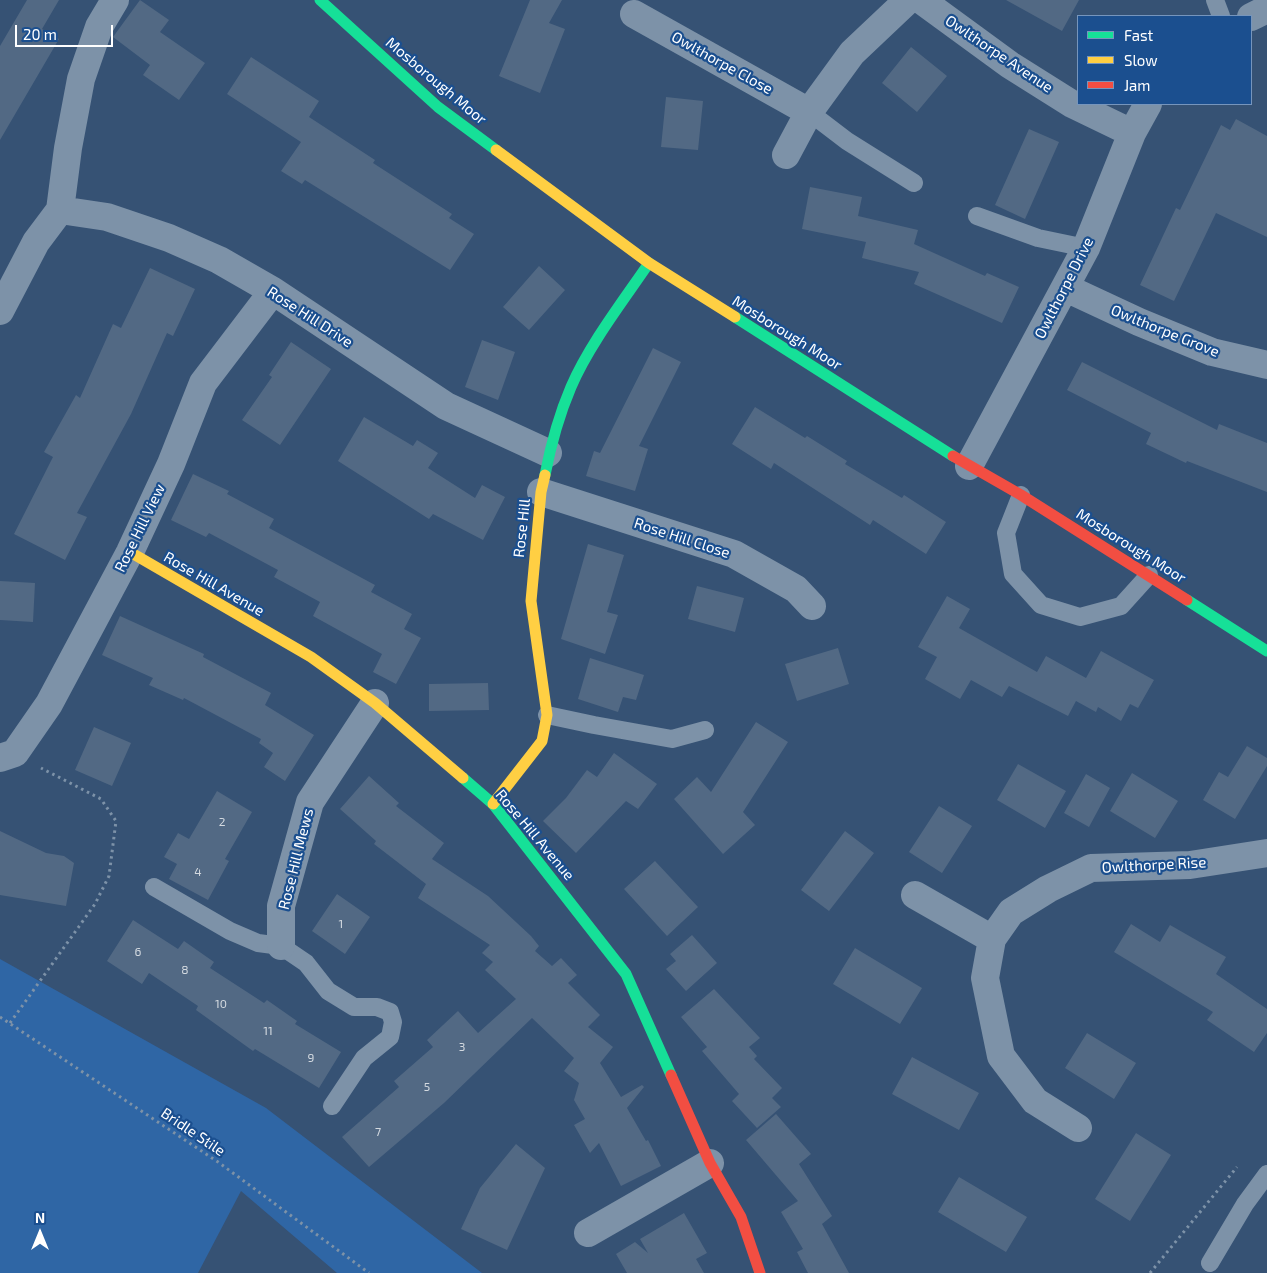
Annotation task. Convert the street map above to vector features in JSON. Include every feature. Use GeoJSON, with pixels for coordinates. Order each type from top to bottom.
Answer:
{"type":"FeatureCollection","features":[{"type":"Feature","properties":{"kind":"street"},"geometry":{"type":"LineString","coordinates":[[0,311],[36,242],[60,210],[68,148],[81,79],[99,27],[114,0]]}},
{"type":"Feature","properties":{"kind":"street","name":"Mosborough Moor"},"geometry":{"type":"LineString","coordinates":[[320,0],[438,107],[650,263],[969,466],[1021,495],[1267,651]]}},
{"type":"Feature","properties":{"kind":"street"},"geometry":{"type":"LineString","coordinates":[[786,155],[809,112],[852,54],[908,0]]}},
{"type":"Feature","properties":{"kind":"street","name":"Owlthorpe Avenue"},"geometry":{"type":"LineString","coordinates":[[921,0],[1010,65],[1072,104],[1132,133]]}},
{"type":"Feature","properties":{"kind":"street"},"geometry":{"type":"LineString","coordinates":[[1252,17],[1267,10]]}},
{"type":"Feature","properties":{"kind":"street","name":"Owlthorpe Close"},"geometry":{"type":"LineString","coordinates":[[634,14],[809,112]]}},
{"type":"Feature","properties":{"kind":"street","name":"Owlthorpe Drive"},"geometry":{"type":"LineString","coordinates":[[969,466],[1086,248],[1132,133],[1147,105]]}},
{"type":"Feature","properties":{"kind":"street","name":"Rose Hill Drive"},"geometry":{"type":"LineString","coordinates":[[60,210],[107,217],[169,238],[220,260],[273,292],[446,406],[548,453]]}},
{"type":"Feature","properties":{"kind":"street","name":"Rose Hill"},"geometry":{"type":"LineString","coordinates":[[493,804],[542,741],[547,715],[531,601],[541,492],[548,453],[572,385],[609,321],[650,263]]}},
{"type":"Feature","properties":{"kind":"street","name":"Owlthorpe Grove"},"geometry":{"type":"LineString","coordinates":[[1066,288],[1139,322],[1212,352],[1267,366]]}},
{"type":"Feature","properties":{"kind":"street","name":"Rose Hill View"},"geometry":{"type":"LineString","coordinates":[[7,756],[49,704],[130,552],[171,464],[202,384],[273,292]]}},
{"type":"Feature","properties":{"kind":"street","name":"Rose Hill Close"},"geometry":{"type":"LineString","coordinates":[[541,492],[734,554],[796,589],[812,606]]}},
{"type":"Feature","properties":{"kind":"street","name":"Rose Hill Avenue"},"geometry":{"type":"LineString","coordinates":[[130,552],[311,657],[375,703],[493,804],[626,974],[710,1163],[741,1217],[760,1273]]}},
{"type":"Feature","properties":{"kind":"street","name":"Rose Hill Mews"},"geometry":{"type":"LineString","coordinates":[[281,946],[281,906],[310,802],[375,703]]}},
{"type":"Feature","properties":{"kind":"street","name":"Owlthorpe Rise"},"geometry":{"type":"LineString","coordinates":[[1078,1128],[1036,1101],[1001,1056],[985,978],[992,939],[1011,912],[1048,889],[1091,868],[1190,866],[1267,853]]}},
{"type":"Feature","properties":{"kind":"street"},"geometry":{"type":"LineString","coordinates":[[915,895],[992,939]]}},
{"type":"Feature","properties":{"kind":"street"},"geometry":{"type":"LineString","coordinates":[[588,1233],[710,1163]]}},
{"type":"Feature","properties":{"kind":"lane"},"geometry":{"type":"LineString","coordinates":[[1215,0],[1221,15]]}},
{"type":"Feature","properties":{"kind":"lane"},"geometry":{"type":"LineString","coordinates":[[809,112],[847,141],[914,183]]}},
{"type":"Feature","properties":{"kind":"lane"},"geometry":{"type":"LineString","coordinates":[[977,216],[1038,238],[1086,248]]}},
{"type":"Feature","properties":{"kind":"lane"},"geometry":{"type":"LineString","coordinates":[[1021,495],[1006,533],[1013,574],[1041,605],[1080,617],[1120,606],[1149,575]]}},
{"type":"Feature","properties":{"kind":"lane"},"geometry":{"type":"LineString","coordinates":[[547,715],[594,726],[672,738],[705,730]]}},
{"type":"Feature","properties":{"kind":"lane"},"geometry":{"type":"LineString","coordinates":[[154,887],[230,931],[258,943],[281,946],[306,964],[328,991],[354,1006],[377,1007],[390,1012],[393,1022],[390,1037],[364,1058],[332,1106]]}},
{"type":"Feature","properties":{"kind":"lane"},"geometry":{"type":"LineString","coordinates":[[1210,1263],[1245,1204],[1267,1174]]}},
{"type":"Feature","properties":{"kind":"path"},"geometry":{"type":"LineString","coordinates":[[7,756],[102,799],[116,821],[109,876],[95,904],[10,1023]]}},
{"type":"Feature","properties":{"kind":"path","name":"Bridle Stile"},"geometry":{"type":"LineString","coordinates":[[0,1017],[218,1162],[368,1273]]}},
{"type":"Feature","properties":{"kind":"path"},"geometry":{"type":"LineString","coordinates":[[1150,1273],[1244,1162]]}},
{"type":"Feature","properties":{"kind":"shaded area"},"geometry":{"type":"Polygon","coordinates":[[[0,959],[266,1108],[482,1273],[337,1273],[241,1191],[198,1273],[0,1273],[0,959]]]}},
{"type":"Feature","properties":{"kind":"building"},"geometry":{"type":"Polygon","coordinates":[[[27,0],[59,0],[42,29],[59,39],[0,140],[0,46],[27,0]]]}},
{"type":"Feature","properties":{"kind":"building"},"geometry":{"type":"Polygon","coordinates":[[[140,0],[169,20],[160,32],[205,63],[179,100],[143,75],[150,65],[113,37],[140,0]]]}},
{"type":"Feature","properties":{"kind":"building"},"geometry":{"type":"Polygon","coordinates":[[[530,0],[562,0],[549,23],[565,29],[540,93],[499,76],[530,0]]]}},
{"type":"Feature","properties":{"kind":"building"},"geometry":{"type":"Polygon","coordinates":[[[1006,0],[1079,0],[1062,31],[1006,0]]]}},
{"type":"Feature","properties":{"kind":"building"},"geometry":{"type":"Polygon","coordinates":[[[911,47],[947,76],[917,112],[882,83],[911,47]]]}},
{"type":"Feature","properties":{"kind":"building"},"geometry":{"type":"Polygon","coordinates":[[[251,57],[319,101],[309,117],[375,160],[373,163],[452,214],[449,218],[474,234],[450,270],[305,180],[302,184],[281,171],[301,142],[227,94],[251,57]]]}},
{"type":"Feature","properties":{"kind":"building"},"geometry":{"type":"Polygon","coordinates":[[[666,97],[703,101],[698,150],[661,147],[666,97]]]}},
{"type":"Feature","properties":{"kind":"building"},"geometry":{"type":"Polygon","coordinates":[[[1236,119],[1267,136],[1267,237],[1216,213],[1174,301],[1140,285],[1176,208],[1180,210],[1221,125],[1230,130],[1236,119]]]}},
{"type":"Feature","properties":{"kind":"building"},"geometry":{"type":"Polygon","coordinates":[[[1029,129],[1059,142],[1025,219],[995,205],[1029,129]]]}},
{"type":"Feature","properties":{"kind":"building"},"geometry":{"type":"Polygon","coordinates":[[[810,187],[862,197],[858,216],[918,230],[914,244],[985,276],[987,273],[1019,287],[1002,323],[914,284],[919,272],[862,258],[866,242],[802,229],[810,187]]]}},
{"type":"Feature","properties":{"kind":"building"},"geometry":{"type":"Polygon","coordinates":[[[539,266],[565,290],[529,330],[503,307],[539,266]]]}},
{"type":"Feature","properties":{"kind":"building"},"geometry":{"type":"Polygon","coordinates":[[[150,268],[195,289],[173,336],[167,333],[131,414],[77,513],[87,517],[65,560],[14,534],[53,457],[44,452],[76,395],[80,398],[113,324],[121,328],[150,268]]]}},
{"type":"Feature","properties":{"kind":"building"},"geometry":{"type":"Polygon","coordinates":[[[482,340],[515,352],[498,400],[465,387],[482,340]]]}},
{"type":"Feature","properties":{"kind":"building"},"geometry":{"type":"Polygon","coordinates":[[[291,342],[331,369],[280,445],[242,420],[272,377],[269,375],[291,342]]]}},
{"type":"Feature","properties":{"kind":"building"},"geometry":{"type":"Polygon","coordinates":[[[653,348],[681,362],[639,446],[648,449],[635,491],[586,476],[594,451],[600,453],[653,348]]]}},
{"type":"Feature","properties":{"kind":"building"},"geometry":{"type":"Polygon","coordinates":[[[1082,362],[1217,430],[1219,424],[1267,443],[1267,492],[1187,461],[1186,463],[1146,444],[1151,433],[1067,390],[1082,362]]]}},
{"type":"Feature","properties":{"kind":"building"},"geometry":{"type":"Polygon","coordinates":[[[755,407],[847,461],[845,464],[902,498],[904,495],[946,522],[926,554],[873,520],[870,525],[774,463],[771,469],[732,444],[755,407]]]}},
{"type":"Feature","properties":{"kind":"building"},"geometry":{"type":"Polygon","coordinates":[[[364,417],[413,446],[417,440],[438,453],[428,468],[475,498],[482,485],[505,497],[483,540],[433,514],[429,519],[338,461],[364,417]]]}},
{"type":"Feature","properties":{"kind":"building"},"geometry":{"type":"Polygon","coordinates":[[[193,474],[229,491],[227,494],[274,519],[269,528],[375,585],[371,592],[412,614],[404,629],[421,638],[396,684],[373,672],[382,654],[313,616],[320,602],[274,577],[278,570],[209,533],[206,537],[171,520],[193,474]]]}},
{"type":"Feature","properties":{"kind":"building"},"geometry":{"type":"Polygon","coordinates":[[[588,544],[624,555],[607,612],[618,615],[605,654],[561,639],[588,544]]]}},
{"type":"Feature","properties":{"kind":"building"},"geometry":{"type":"Polygon","coordinates":[[[0,581],[35,583],[33,622],[0,620],[0,581]]]}},
{"type":"Feature","properties":{"kind":"building"},"geometry":{"type":"Polygon","coordinates":[[[697,586],[744,598],[735,632],[688,619],[697,586]]]}},
{"type":"Feature","properties":{"kind":"building"},"geometry":{"type":"Polygon","coordinates":[[[947,596],[970,609],[959,628],[1037,672],[1046,656],[1086,678],[1101,651],[1154,680],[1138,708],[1130,704],[1121,721],[1098,707],[1096,712],[1076,701],[1068,716],[1009,686],[1002,697],[971,680],[960,699],[925,679],[937,657],[918,647],[947,596]]]}},
{"type":"Feature","properties":{"kind":"building"},"geometry":{"type":"Polygon","coordinates":[[[120,616],[204,654],[203,657],[271,693],[265,705],[314,735],[285,781],[264,767],[273,753],[259,743],[261,739],[184,698],[183,700],[149,685],[153,678],[102,655],[120,616]]]}},
{"type":"Feature","properties":{"kind":"building"},"geometry":{"type":"Polygon","coordinates":[[[838,648],[849,684],[797,701],[785,664],[838,648]]]}},
{"type":"Feature","properties":{"kind":"building"},"geometry":{"type":"Polygon","coordinates":[[[590,658],[644,675],[636,700],[623,697],[618,712],[578,699],[590,658]]]}},
{"type":"Feature","properties":{"kind":"building"},"geometry":{"type":"Polygon","coordinates":[[[488,683],[489,710],[429,711],[429,684],[488,683]]]}},
{"type":"Feature","properties":{"kind":"building"},"geometry":{"type":"Polygon","coordinates":[[[756,722],[788,742],[743,812],[755,825],[723,854],[674,799],[697,777],[711,792],[756,722]]]}},
{"type":"Feature","properties":{"kind":"building"},"geometry":{"type":"Polygon","coordinates":[[[94,727],[131,743],[112,786],[75,770],[94,727]]]}},
{"type":"Feature","properties":{"kind":"building"},"geometry":{"type":"Polygon","coordinates":[[[1247,746],[1267,758],[1267,766],[1235,819],[1203,800],[1219,772],[1228,777],[1247,746]]]}},
{"type":"Feature","properties":{"kind":"building"},"geometry":{"type":"Polygon","coordinates":[[[614,753],[657,784],[638,809],[626,801],[576,853],[543,821],[566,798],[587,770],[597,777],[614,753]]]}},
{"type":"Feature","properties":{"kind":"building"},"geometry":{"type":"Polygon","coordinates":[[[1018,764],[1066,791],[1045,828],[997,800],[1018,764]]]}},
{"type":"Feature","properties":{"kind":"building"},"geometry":{"type":"Polygon","coordinates":[[[1132,773],[1178,801],[1155,838],[1110,811],[1132,773]]]}},
{"type":"Feature","properties":{"kind":"building"},"geometry":{"type":"Polygon","coordinates":[[[1086,774],[1110,788],[1089,827],[1064,813],[1086,774]]]}},
{"type":"Feature","properties":{"kind":"building"},"geometry":{"type":"Polygon","coordinates":[[[369,776],[399,803],[396,806],[444,843],[432,859],[488,896],[531,936],[539,946],[535,951],[552,966],[561,958],[577,975],[568,983],[600,1015],[588,1027],[613,1047],[600,1063],[621,1097],[642,1085],[644,1087],[627,1108],[646,1141],[648,1140],[661,1166],[621,1186],[599,1143],[590,1153],[574,1125],[585,1119],[574,1100],[579,1083],[564,1071],[574,1058],[532,1018],[444,1103],[369,1167],[342,1137],[399,1087],[394,1081],[433,1047],[427,1040],[458,1011],[478,1033],[516,999],[485,970],[493,962],[482,953],[490,945],[418,898],[426,884],[374,844],[376,841],[340,809],[369,776]]]}},
{"type":"Feature","properties":{"kind":"building"},"geometry":{"type":"Polygon","coordinates":[[[217,791],[252,812],[225,859],[229,861],[208,900],[169,879],[177,864],[164,857],[178,833],[189,839],[217,791]]]}},
{"type":"Feature","properties":{"kind":"building"},"geometry":{"type":"Polygon","coordinates":[[[939,806],[972,826],[942,873],[909,852],[939,806]]]}},
{"type":"Feature","properties":{"kind":"building"},"geometry":{"type":"Polygon","coordinates":[[[0,831],[46,853],[64,856],[74,863],[66,906],[0,895],[0,831]]]}},
{"type":"Feature","properties":{"kind":"building"},"geometry":{"type":"Polygon","coordinates":[[[845,831],[874,853],[829,911],[801,890],[845,831]]]}},
{"type":"Feature","properties":{"kind":"building"},"geometry":{"type":"Polygon","coordinates":[[[655,861],[698,907],[667,936],[624,889],[655,861]]]}},
{"type":"Feature","properties":{"kind":"building"},"geometry":{"type":"Polygon","coordinates":[[[337,894],[370,917],[345,954],[312,931],[337,894]]]}},
{"type":"Feature","properties":{"kind":"building"},"geometry":{"type":"Polygon","coordinates":[[[133,920],[178,949],[184,941],[214,962],[210,968],[264,1003],[267,1000],[297,1021],[295,1024],[341,1052],[319,1088],[255,1049],[253,1051],[196,1010],[198,1006],[149,973],[142,984],[107,961],[133,920]]]}},
{"type":"Feature","properties":{"kind":"building"},"geometry":{"type":"Polygon","coordinates":[[[1131,924],[1160,942],[1170,925],[1226,957],[1216,974],[1267,1009],[1267,1033],[1254,1052],[1207,1020],[1213,1012],[1114,952],[1131,924]]]}},
{"type":"Feature","properties":{"kind":"building"},"geometry":{"type":"Polygon","coordinates":[[[692,935],[717,963],[686,991],[666,969],[676,961],[670,954],[692,935]]]}},
{"type":"Feature","properties":{"kind":"building"},"geometry":{"type":"Polygon","coordinates":[[[855,948],[922,988],[900,1024],[833,984],[855,948]]]}},
{"type":"Feature","properties":{"kind":"building"},"geometry":{"type":"Polygon","coordinates":[[[714,989],[760,1038],[749,1047],[757,1056],[754,1059],[782,1088],[772,1098],[781,1107],[757,1128],[732,1101],[739,1094],[702,1051],[707,1047],[681,1017],[714,989]]]}},
{"type":"Feature","properties":{"kind":"building"},"geometry":{"type":"Polygon","coordinates":[[[1087,1033],[1136,1063],[1114,1099],[1065,1068],[1087,1033]]]}},
{"type":"Feature","properties":{"kind":"building"},"geometry":{"type":"Polygon","coordinates":[[[912,1057],[979,1093],[959,1130],[892,1094],[912,1057]]]}},
{"type":"Feature","properties":{"kind":"building"},"geometry":{"type":"Polygon","coordinates":[[[776,1114],[811,1154],[799,1164],[832,1216],[822,1224],[849,1273],[808,1273],[797,1252],[803,1249],[781,1212],[798,1201],[746,1140],[776,1114]]]}},
{"type":"Feature","properties":{"kind":"building"},"geometry":{"type":"Polygon","coordinates":[[[1136,1133],[1171,1155],[1130,1221],[1095,1199],[1136,1133]]]}},
{"type":"Feature","properties":{"kind":"building"},"geometry":{"type":"Polygon","coordinates":[[[516,1144],[545,1168],[507,1250],[461,1229],[480,1188],[516,1144]]]}},
{"type":"Feature","properties":{"kind":"building"},"geometry":{"type":"Polygon","coordinates":[[[959,1177],[1027,1217],[1006,1252],[938,1212],[959,1177]]]}},
{"type":"Feature","properties":{"kind":"building"},"geometry":{"type":"Polygon","coordinates":[[[684,1213],[707,1253],[696,1259],[704,1273],[627,1273],[616,1254],[635,1242],[648,1253],[640,1239],[684,1213]]]}},
{"type":"Feature","properties":{"kind":"traffic: fast"},"geometry":{"type":"LineString","coordinates":[[320,0],[438,107],[496,150]]}},
{"type":"Feature","properties":{"kind":"traffic: fast"},"geometry":{"type":"LineString","coordinates":[[545,475],[559,419],[578,371],[607,324],[649,263]]}},
{"type":"Feature","properties":{"kind":"traffic: fast"},"geometry":{"type":"LineString","coordinates":[[735,317],[953,456]]}},
{"type":"Feature","properties":{"kind":"traffic: fast"},"geometry":{"type":"LineString","coordinates":[[1187,600],[1267,651]]}},
{"type":"Feature","properties":{"kind":"traffic: fast"},"geometry":{"type":"LineString","coordinates":[[463,778],[493,804],[626,974],[671,1075]]}},
{"type":"Feature","properties":{"kind":"traffic: slow"},"geometry":{"type":"LineString","coordinates":[[496,150],[649,263],[735,317]]}},
{"type":"Feature","properties":{"kind":"traffic: slow"},"geometry":{"type":"LineString","coordinates":[[493,804],[542,741],[547,715],[531,601],[541,492],[545,475]]}},
{"type":"Feature","properties":{"kind":"traffic: slow"},"geometry":{"type":"LineString","coordinates":[[130,552],[311,657],[375,703],[463,778]]}},
{"type":"Feature","properties":{"kind":"traffic: jam"},"geometry":{"type":"LineString","coordinates":[[953,456],[1021,495],[1187,600]]}},
{"type":"Feature","properties":{"kind":"traffic: jam"},"geometry":{"type":"LineString","coordinates":[[671,1075],[710,1163],[741,1217],[760,1273]]}}]}
